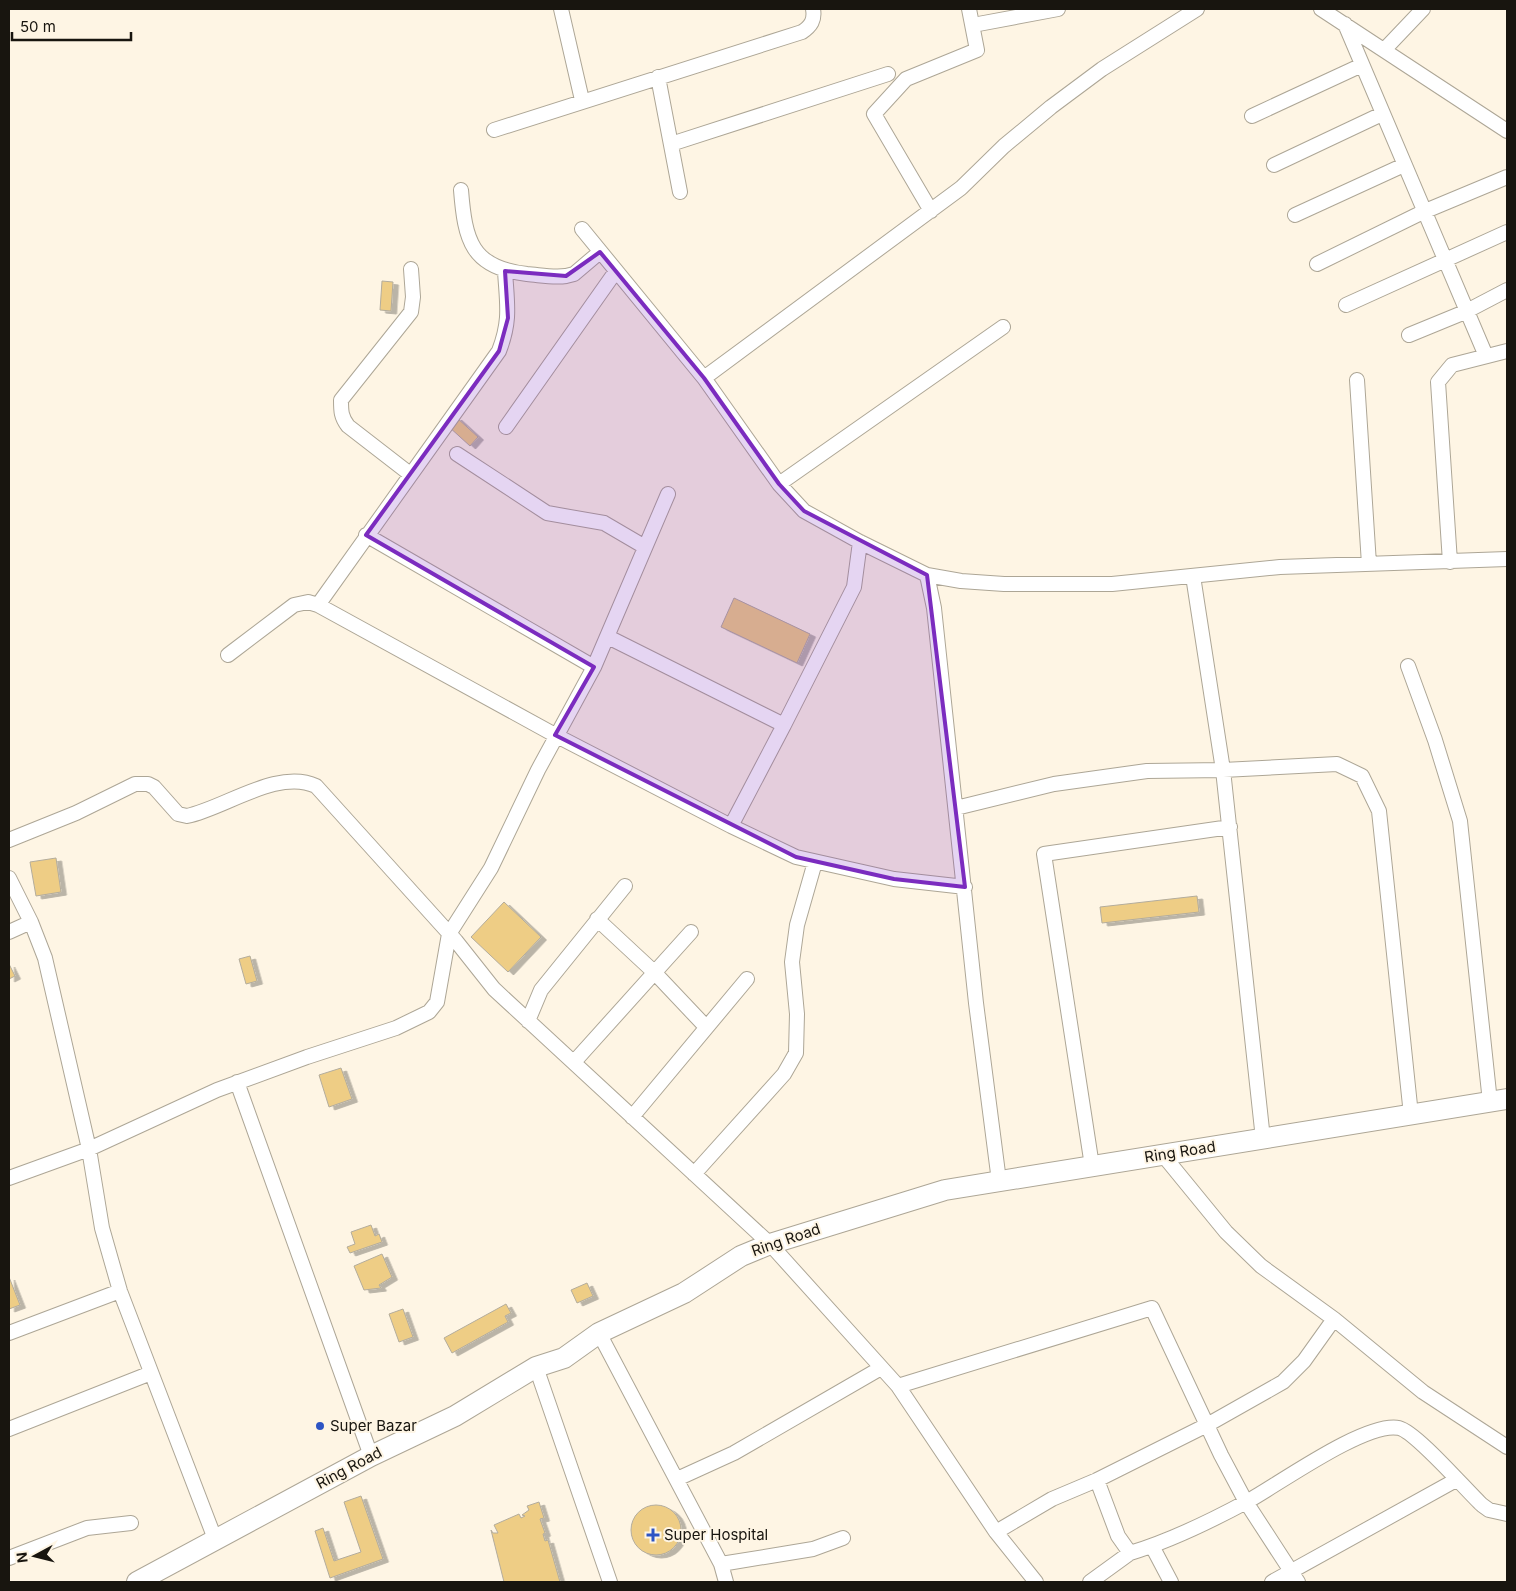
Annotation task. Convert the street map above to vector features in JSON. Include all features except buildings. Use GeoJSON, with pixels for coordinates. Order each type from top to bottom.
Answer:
{"type":"FeatureCollection","features":[{"type":"Feature","properties":{"kind":"main road","name":"Ring Road"},"geometry":{"type":"LineString","coordinates":[[137,1582],[371,1456],[455,1416],[536,1367],[564,1358],[599,1332],[684,1293],[741,1256],[770,1244],[945,1190],[1499,1101]]}},
{"type":"Feature","properties":{"kind":"street"},"geometry":{"type":"LineString","coordinates":[[561,9],[582,100]]}},
{"type":"Feature","properties":{"kind":"street"},"geometry":{"type":"LineString","coordinates":[[494,130],[582,100],[802,32],[810,26],[814,15],[813,9]]}},
{"type":"Feature","properties":{"kind":"street"},"geometry":{"type":"LineString","coordinates":[[931,211],[874,114],[906,79],[977,50],[969,9]]}},
{"type":"Feature","properties":{"kind":"street"},"geometry":{"type":"LineString","coordinates":[[973,25],[1058,9]]}},
{"type":"Feature","properties":{"kind":"street"},"geometry":{"type":"LineString","coordinates":[[704,378],[961,188],[1004,146],[1051,107],[1102,69],[1197,9]]}},
{"type":"Feature","properties":{"kind":"street"},"geometry":{"type":"LineString","coordinates":[[1321,9],[1507,131]]}},
{"type":"Feature","properties":{"kind":"street"},"geometry":{"type":"LineString","coordinates":[[1384,50],[1423,9]]}},
{"type":"Feature","properties":{"kind":"street"},"geometry":{"type":"LineString","coordinates":[[1345,24],[1465,312],[1486,356]]}},
{"type":"Feature","properties":{"kind":"street"},"geometry":{"type":"LineString","coordinates":[[1252,116],[1362,65]]}},
{"type":"Feature","properties":{"kind":"street"},"geometry":{"type":"LineString","coordinates":[[671,144],[888,74]]}},
{"type":"Feature","properties":{"kind":"street"},"geometry":{"type":"LineString","coordinates":[[658,77],[680,192]]}},
{"type":"Feature","properties":{"kind":"street"},"geometry":{"type":"LineString","coordinates":[[1274,165],[1382,114]]}},
{"type":"Feature","properties":{"kind":"street"},"geometry":{"type":"LineString","coordinates":[[1295,215],[1404,165]]}},
{"type":"Feature","properties":{"kind":"street"},"geometry":{"type":"LineString","coordinates":[[1317,264],[1423,212],[1507,176]]}},
{"type":"Feature","properties":{"kind":"street"},"geometry":{"type":"LineString","coordinates":[[461,190],[463,216],[470,242],[479,256],[505,271],[566,276],[574,274],[600,252]]}},
{"type":"Feature","properties":{"kind":"street"},"geometry":{"type":"LineString","coordinates":[[582,229],[704,378],[779,484],[804,511],[860,542],[927,575],[961,581],[1004,584],[1103,584],[1280,567],[1507,560]]}},
{"type":"Feature","properties":{"kind":"street"},"geometry":{"type":"LineString","coordinates":[[1346,305],[1507,232]]}},
{"type":"Feature","properties":{"kind":"street"},"geometry":{"type":"LineString","coordinates":[[410,474],[348,426],[342,418],[341,400],[411,312],[413,297],[411,269]]}},
{"type":"Feature","properties":{"kind":"street"},"geometry":{"type":"LineString","coordinates":[[318,604],[499,351],[507,330],[508,318],[505,271]]}},
{"type":"Feature","properties":{"kind":"street"},"geometry":{"type":"LineString","coordinates":[[506,428],[616,271]]}},
{"type":"Feature","properties":{"kind":"street"},"geometry":{"type":"LineString","coordinates":[[1408,335],[1465,312],[1507,290]]}},
{"type":"Feature","properties":{"kind":"street"},"geometry":{"type":"LineString","coordinates":[[779,484],[1004,327]]}},
{"type":"Feature","properties":{"kind":"street"},"geometry":{"type":"LineString","coordinates":[[1450,562],[1438,382],[1452,365],[1507,351]]}},
{"type":"Feature","properties":{"kind":"street"},"geometry":{"type":"LineString","coordinates":[[1357,380],[1369,564]]}},
{"type":"Feature","properties":{"kind":"street"},"geometry":{"type":"LineString","coordinates":[[457,454],[547,513],[604,523],[645,548]]}},
{"type":"Feature","properties":{"kind":"street"},"geometry":{"type":"LineString","coordinates":[[10,1175],[89,1149],[237,1082],[396,1028],[429,1012],[437,1002],[449,934],[491,868],[555,735],[594,667],[668,494]]}},
{"type":"Feature","properties":{"kind":"street"},"geometry":{"type":"LineString","coordinates":[[366,535],[594,667]]}},
{"type":"Feature","properties":{"kind":"street"},"geometry":{"type":"LineString","coordinates":[[731,826],[854,587],[860,542]]}},
{"type":"Feature","properties":{"kind":"street"},"geometry":{"type":"LineString","coordinates":[[927,575],[934,608],[976,1003],[999,1182]]}},
{"type":"Feature","properties":{"kind":"street"},"geometry":{"type":"LineString","coordinates":[[1193,576],[1223,770],[1263,1139]]}},
{"type":"Feature","properties":{"kind":"street"},"geometry":{"type":"LineString","coordinates":[[228,654],[294,605],[308,602],[318,604],[555,735],[731,826],[796,857],[894,879],[964,887]]}},
{"type":"Feature","properties":{"kind":"street"},"geometry":{"type":"LineString","coordinates":[[608,637],[784,725]]}},
{"type":"Feature","properties":{"kind":"street"},"geometry":{"type":"LineString","coordinates":[[1408,666],[1435,740],[1460,820],[1499,1101]]}},
{"type":"Feature","properties":{"kind":"street"},"geometry":{"type":"LineString","coordinates":[[956,808],[1054,784],[1147,771],[1223,770],[1337,764],[1362,776],[1379,811],[1411,1116]]}},
{"type":"Feature","properties":{"kind":"street"},"geometry":{"type":"LineString","coordinates":[[9,840],[76,813],[135,784],[148,784],[178,814],[187,816],[277,784],[294,781],[310,783],[316,786],[449,934],[494,989],[770,1244],[898,1386],[996,1532],[1036,1582]]}},
{"type":"Feature","properties":{"kind":"street"},"geometry":{"type":"LineString","coordinates":[[1092,1166],[1044,854],[1230,828]]}},
{"type":"Feature","properties":{"kind":"street"},"geometry":{"type":"LineString","coordinates":[[694,1174],[784,1074],[796,1054],[797,1014],[793,953],[797,925],[815,862]]}},
{"type":"Feature","properties":{"kind":"street"},"geometry":{"type":"LineString","coordinates":[[9,878],[31,922],[45,958],[89,1149],[102,1228],[120,1291],[214,1539]]}},
{"type":"Feature","properties":{"kind":"street"},"geometry":{"type":"LineString","coordinates":[[528,1021],[541,990],[625,886]]}},
{"type":"Feature","properties":{"kind":"street"},"geometry":{"type":"LineString","coordinates":[[597,919],[654,972],[706,1027]]}},
{"type":"Feature","properties":{"kind":"street"},"geometry":{"type":"LineString","coordinates":[[9,932],[31,922]]}},
{"type":"Feature","properties":{"kind":"street"},"geometry":{"type":"LineString","coordinates":[[574,1062],[691,932]]}},
{"type":"Feature","properties":{"kind":"street"},"geometry":{"type":"LineString","coordinates":[[632,1117],[747,979]]}},
{"type":"Feature","properties":{"kind":"street"},"geometry":{"type":"LineString","coordinates":[[237,1082],[371,1456]]}},
{"type":"Feature","properties":{"kind":"street"},"geometry":{"type":"LineString","coordinates":[[1163,1155],[1226,1232],[1261,1266],[1334,1319],[1423,1392],[1507,1447]]}},
{"type":"Feature","properties":{"kind":"street"},"geometry":{"type":"LineString","coordinates":[[9,1333],[120,1291]]}},
{"type":"Feature","properties":{"kind":"street"},"geometry":{"type":"LineString","coordinates":[[898,1386],[1152,1308],[1207,1425],[1246,1502],[1295,1577]]}},
{"type":"Feature","properties":{"kind":"street"},"geometry":{"type":"LineString","coordinates":[[996,1532],[1052,1498],[1097,1480],[1207,1425],[1283,1382],[1304,1361],[1334,1319]]}},
{"type":"Feature","properties":{"kind":"street"},"geometry":{"type":"LineString","coordinates":[[599,1332],[721,1564],[726,1582]]}},
{"type":"Feature","properties":{"kind":"street"},"geometry":{"type":"LineString","coordinates":[[536,1367],[610,1582]]}},
{"type":"Feature","properties":{"kind":"street"},"geometry":{"type":"LineString","coordinates":[[677,1479],[734,1453],[881,1368]]}},
{"type":"Feature","properties":{"kind":"street"},"geometry":{"type":"LineString","coordinates":[[9,1429],[151,1373]]}},
{"type":"Feature","properties":{"kind":"street"},"geometry":{"type":"LineString","coordinates":[[1090,1582],[1130,1553],[1152,1546],[1246,1502],[1363,1434],[1385,1428],[1400,1428],[1416,1439],[1456,1480],[1489,1510],[1507,1514]]}},
{"type":"Feature","properties":{"kind":"street"},"geometry":{"type":"LineString","coordinates":[[1097,1480],[1118,1536],[1130,1553]]}},
{"type":"Feature","properties":{"kind":"street"},"geometry":{"type":"LineString","coordinates":[[1272,1582],[1295,1577],[1456,1480]]}},
{"type":"Feature","properties":{"kind":"street"},"geometry":{"type":"LineString","coordinates":[[9,1558],[86,1528],[131,1523]]}},
{"type":"Feature","properties":{"kind":"street"},"geometry":{"type":"LineString","coordinates":[[721,1564],[813,1550],[843,1538]]}},
{"type":"Feature","properties":{"kind":"street"},"geometry":{"type":"LineString","coordinates":[[1152,1546],[1171,1582]]}},
{"type":"Feature","properties":{"kind":"highlighted area"},"geometry":{"type":"Polygon","coordinates":[[[600,252],[704,378],[779,484],[804,511],[927,575],[965,887],[894,879],[796,857],[555,735],[594,667],[366,535],[499,351],[508,318],[505,271],[566,276],[600,252]]]}},
{"type":"Feature","properties":{"kind":"place","name":"Super Bazar"},"geometry":{"type":"Point","coordinates":[320,1426]}},
{"type":"Feature","properties":{"kind":"place","name":"Super Hospital"},"geometry":{"type":"Point","coordinates":[653,1535]}}]}
